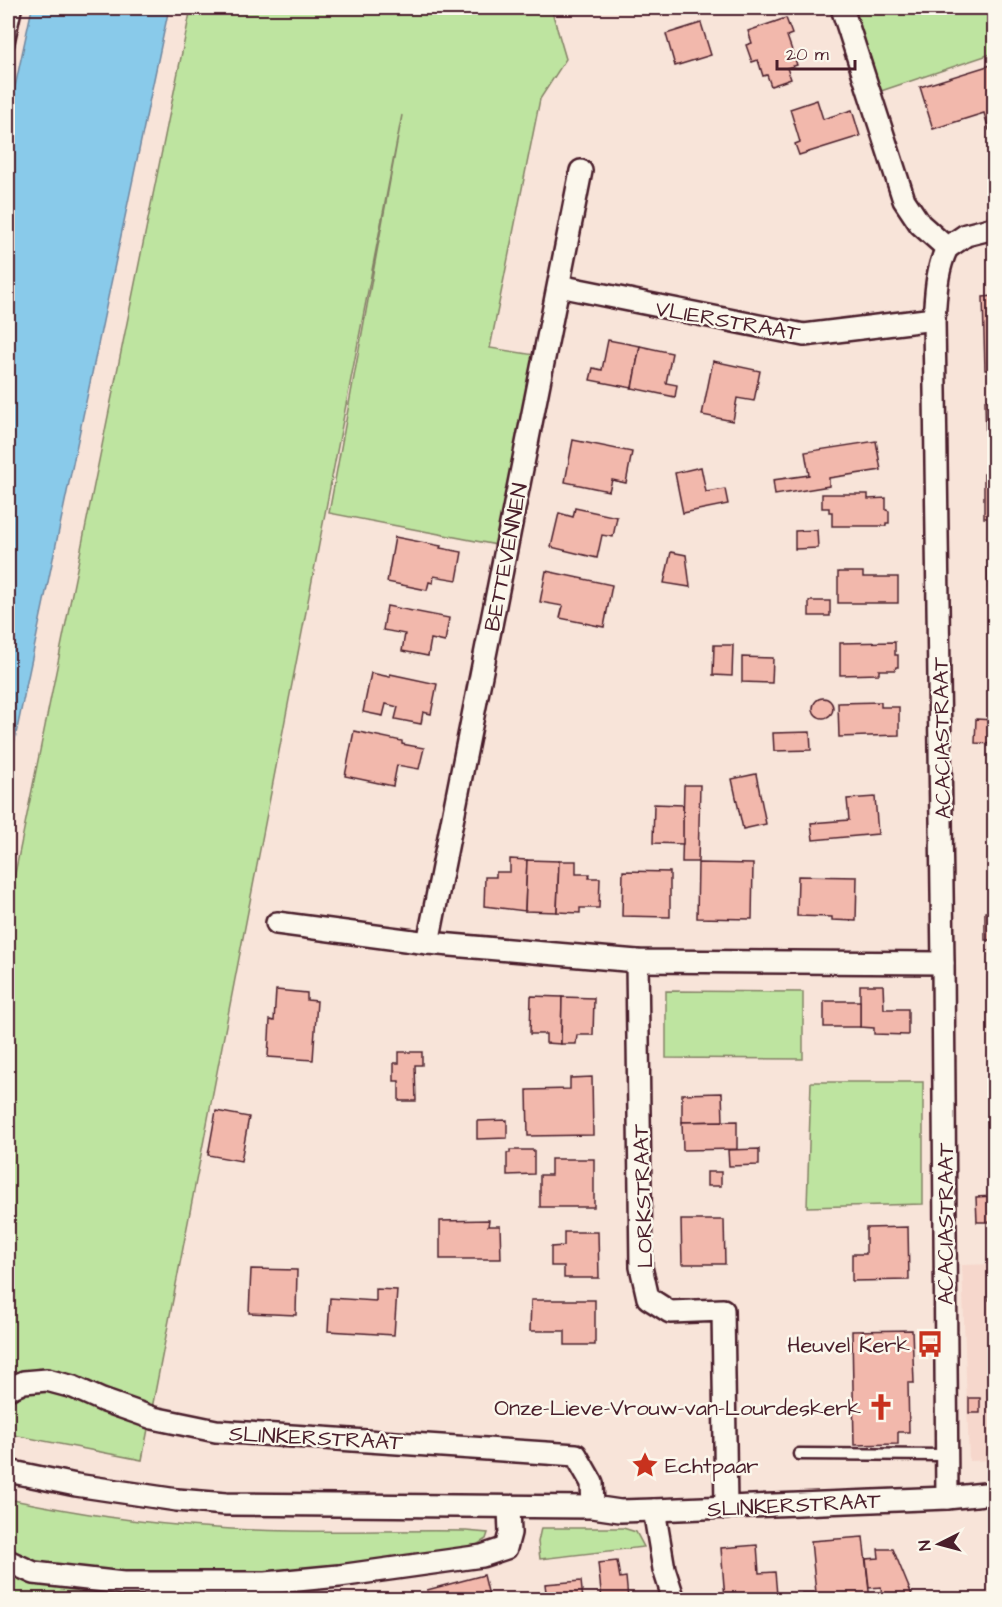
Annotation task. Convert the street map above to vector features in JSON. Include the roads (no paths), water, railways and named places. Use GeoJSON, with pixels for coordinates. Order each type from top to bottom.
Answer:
{"type":"FeatureCollection","features":[{"type":"Feature","properties":{"kind":"street"},"geometry":{"type":"LineString","coordinates":[[842,8],[904,200],[920,224],[947,248],[966,235],[994,228]]}},
{"type":"Feature","properties":{"kind":"street","name":"BETTEVENNEN"},"geometry":{"type":"LineString","coordinates":[[428,943],[581,171]]}},
{"type":"Feature","properties":{"kind":"street","name":"ACACIASTRAAT"},"geometry":{"type":"LineString","coordinates":[[947,248],[940,262],[934,319],[943,963],[947,1498]]}},
{"type":"Feature","properties":{"kind":"street","name":"VLIERSTRAAT"},"geometry":{"type":"LineString","coordinates":[[559,286],[804,335],[934,319]]}},
{"type":"Feature","properties":{"kind":"street"},"geometry":{"type":"LineString","coordinates":[[277,923],[428,943],[638,961],[943,963]]}},
{"type":"Feature","properties":{"kind":"street","name":"LORKSTRAAT"},"geometry":{"type":"LineString","coordinates":[[638,961],[641,1267],[648,1298],[670,1312],[723,1311],[726,1508]]}},
{"type":"Feature","properties":{"kind":"street","name":"SLINKERSTRAAT"},"geometry":{"type":"LineString","coordinates":[[8,1389],[24,1382],[47,1380],[74,1387],[153,1419],[216,1431],[576,1455],[592,1483],[593,1507]]}},
{"type":"Feature","properties":{"kind":"street","name":"SLINKERSTRAAT"},"geometry":{"type":"LineString","coordinates":[[8,1471],[137,1494],[226,1504],[593,1507],[620,1511],[947,1498],[994,1493]]}},
{"type":"Feature","properties":{"kind":"street"},"geometry":{"type":"LineString","coordinates":[[8,1561],[34,1573],[185,1591],[339,1576],[482,1556],[506,1548],[510,1533],[509,1508]]}},
{"type":"Feature","properties":{"kind":"street"},"geometry":{"type":"LineString","coordinates":[[654,1510],[664,1569],[674,1599]]}},
{"type":"Feature","properties":{"kind":"lane"},"geometry":{"type":"LineString","coordinates":[[8,45],[16,8]]}},
{"type":"Feature","properties":{"kind":"lane"},"geometry":{"type":"LineString","coordinates":[[799,1454],[946,1455]]}},
{"type":"Feature","properties":{"kind":"water"},"geometry":{"type":"Polygon","coordinates":[[[32,8],[169,8],[8,772],[8,119],[32,8]]]}},
{"type":"Feature","properties":{"kind":"place","name":"Heuvel Kerk"},"geometry":{"type":"Point","coordinates":[930,1344]}},
{"type":"Feature","properties":{"kind":"place","name":"Onze-Lieve-Vrouw-van-Lourdeskerk"},"geometry":{"type":"Point","coordinates":[881,1407]}},
{"type":"Feature","properties":{"kind":"place","name":"Echtpaar"},"geometry":{"type":"Point","coordinates":[645,1465]}}]}
